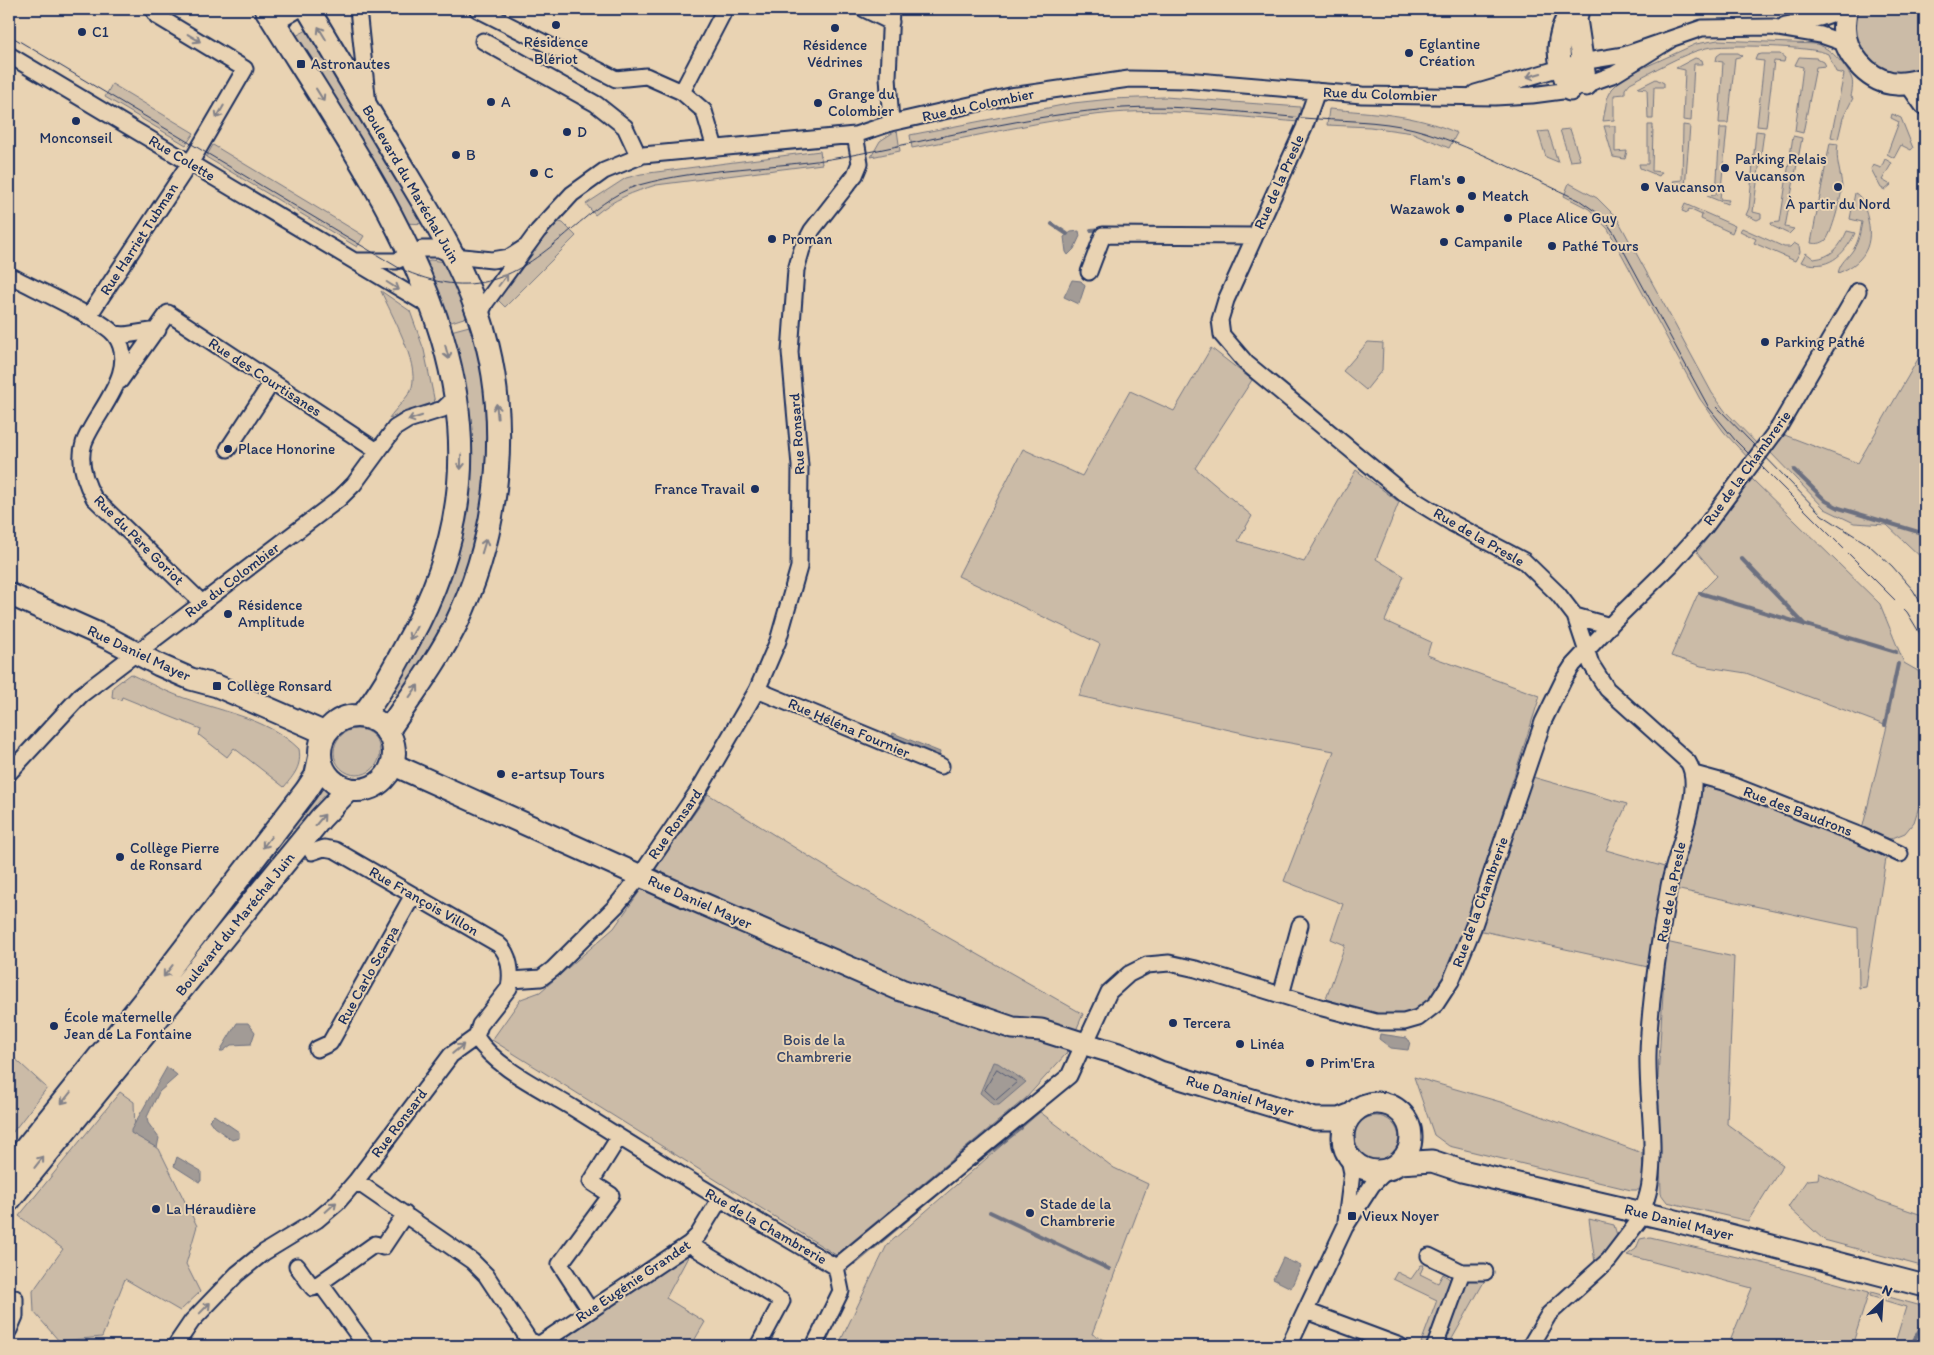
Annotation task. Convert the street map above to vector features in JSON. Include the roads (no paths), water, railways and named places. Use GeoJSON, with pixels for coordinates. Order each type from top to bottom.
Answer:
{"type":"FeatureCollection","features":[{"type":"Feature","properties":{"kind":"main road","name":"Boulevard du Maréchal Juin"},"geometry":{"type":"LineString","coordinates":[[308,9],[454,256],[479,316],[493,374],[498,414],[498,472],[488,534],[456,623],[437,659],[387,732]]}},
{"type":"Feature","properties":{"kind":"main road"},"geometry":{"type":"LineString","coordinates":[[1572,9],[1560,40],[1558,56],[1560,68],[1578,88]]}},
{"type":"Feature","properties":{"kind":"main road"},"geometry":{"type":"LineString","coordinates":[[1578,9],[1576,18],[1581,62],[1578,88]]}},
{"type":"Feature","properties":{"kind":"main road"},"geometry":{"type":"LineString","coordinates":[[1846,9],[1844,29],[1851,55],[1870,75],[1890,83],[1918,81],[1925,103]]}},
{"type":"Feature","properties":{"kind":"main road"},"geometry":{"type":"LineString","coordinates":[[271,16],[374,183],[410,256],[433,308],[445,346],[457,396],[461,444],[460,492],[447,553],[419,622],[381,689],[362,716]]}},
{"type":"Feature","properties":{"kind":"main road","name":"Rue Daniel Mayer"},"geometry":{"type":"LineString","coordinates":[[9,594],[173,671],[217,686],[325,733]]}},
{"type":"Feature","properties":{"kind":"main road"},"geometry":{"type":"LineString","coordinates":[[362,716],[380,724],[387,732],[392,742],[392,764],[387,774],[370,787],[349,789],[330,777],[320,758],[321,745],[325,733],[341,719],[362,716]]}},
{"type":"Feature","properties":{"kind":"main road","name":"Boulevard du Maréchal Juin"},"geometry":{"type":"LineString","coordinates":[[9,1169],[156,986],[306,791],[316,776],[320,758]]}},
{"type":"Feature","properties":{"kind":"main road","name":"Rue Daniel Mayer"},"geometry":{"type":"LineString","coordinates":[[392,764],[640,876],[901,990],[1013,1028],[1041,1030],[1082,1049],[1122,1055],[1160,1072],[1320,1120],[1339,1119],[1352,1114]]}},
{"type":"Feature","properties":{"kind":"main road","name":"Boulevard du Maréchal Juin"},"geometry":{"type":"LineString","coordinates":[[9,1200],[321,818],[349,789]]}},
{"type":"Feature","properties":{"kind":"main road"},"geometry":{"type":"LineString","coordinates":[[1371,1104],[1390,1106],[1406,1120],[1410,1130],[1411,1141],[1408,1152],[1393,1166],[1365,1169],[1346,1148],[1346,1124],[1352,1114],[1371,1104]]}},
{"type":"Feature","properties":{"kind":"main road","name":"Rue Daniel Mayer"},"geometry":{"type":"LineString","coordinates":[[1320,1120],[1346,1148]]}},
{"type":"Feature","properties":{"kind":"main road","name":"Rue Daniel Mayer"},"geometry":{"type":"LineString","coordinates":[[1411,1141],[1432,1161],[1462,1171],[1563,1194],[1925,1286]]}},
{"type":"Feature","properties":{"kind":"main road","name":"Rue Daniel Mayer"},"geometry":{"type":"LineString","coordinates":[[1393,1166],[1432,1161]]}},
{"type":"Feature","properties":{"kind":"street","name":"Rue Harriet Tubman"},"geometry":{"type":"LineString","coordinates":[[88,316],[190,163],[245,70],[157,16],[153,9]]}},
{"type":"Feature","properties":{"kind":"street"},"geometry":{"type":"LineString","coordinates":[[271,16],[299,9]]}},
{"type":"Feature","properties":{"kind":"street"},"geometry":{"type":"LineString","coordinates":[[358,9],[369,111]]}},
{"type":"Feature","properties":{"kind":"street"},"geometry":{"type":"LineString","coordinates":[[477,9],[616,79],[646,76],[682,92],[704,111],[715,148]]}},
{"type":"Feature","properties":{"kind":"street"},"geometry":{"type":"LineString","coordinates":[[682,92],[725,9]]}},
{"type":"Feature","properties":{"kind":"street"},"geometry":{"type":"LineString","coordinates":[[864,9],[891,16],[888,77],[892,123]]}},
{"type":"Feature","properties":{"kind":"street","name":"Rue du Colombier"},"geometry":{"type":"LineString","coordinates":[[1465,96],[1581,62],[1624,55],[1702,28],[1772,27],[1820,18],[1846,9]]}},
{"type":"Feature","properties":{"kind":"street","name":"Rue du Colombier"},"geometry":{"type":"LineString","coordinates":[[1772,27],[1821,35],[1847,44]]}},
{"type":"Feature","properties":{"kind":"street","name":"Rue du Colombier"},"geometry":{"type":"LineString","coordinates":[[479,316],[486,302],[528,246],[572,194],[604,171],[639,157],[855,135],[892,123],[1010,96],[1130,79],[1185,80],[1362,95],[1496,97],[1578,88],[1615,74],[1670,40]]}},
{"type":"Feature","properties":{"kind":"street"},"geometry":{"type":"LineString","coordinates":[[483,41],[596,104],[625,127],[639,157]]}},
{"type":"Feature","properties":{"kind":"street","name":"Rue Colette"},"geometry":{"type":"LineString","coordinates":[[9,55],[406,294],[433,308]]}},
{"type":"Feature","properties":{"kind":"street","name":"Rue de la Presle"},"geometry":{"type":"LineString","coordinates":[[1317,91],[1304,128],[1226,300],[1220,320],[1222,335],[1233,350],[1403,493],[1452,523],[1524,561],[1558,594],[1575,616],[1594,670],[1608,689],[1688,762],[1694,774],[1690,809],[1669,886],[1650,1028],[1648,1082],[1651,1138],[1650,1184],[1641,1215],[1609,1260],[1549,1314],[1530,1346]]}},
{"type":"Feature","properties":{"kind":"street","name":"Rue Ronsard"},"geometry":{"type":"LineString","coordinates":[[175,1346],[192,1321],[238,1274],[263,1253],[317,1220],[356,1181],[451,1055],[476,1037],[480,1025],[504,996],[511,980],[541,978],[553,969],[616,906],[640,876],[700,788],[758,690],[778,641],[799,567],[800,466],[790,352],[796,270],[802,249],[812,230],[855,175],[860,163],[855,135]]}},
{"type":"Feature","properties":{"kind":"street"},"geometry":{"type":"LineString","coordinates":[[1089,272],[1102,235],[1255,236]]}},
{"type":"Feature","properties":{"kind":"street","name":"Rue du Colombier"},"geometry":{"type":"LineString","coordinates":[[410,256],[422,249],[439,249],[454,256],[492,260],[510,257],[528,246]]}},
{"type":"Feature","properties":{"kind":"street","name":"Rue Colette"},"geometry":{"type":"LineString","coordinates":[[354,261],[396,262],[410,256]]}},
{"type":"Feature","properties":{"kind":"street"},"geometry":{"type":"LineString","coordinates":[[9,275],[88,316],[114,334],[125,335],[158,330]]}},
{"type":"Feature","properties":{"kind":"street","name":"Rue de la Chambrerie"},"geometry":{"type":"LineString","coordinates":[[476,1037],[482,1046],[506,1066],[720,1199],[836,1267],[1070,1076],[1109,992],[1129,974],[1147,965],[1169,963],[1196,969],[1352,1017],[1391,1023],[1418,1018],[1436,1004],[1451,981],[1474,928],[1528,766],[1555,694],[1574,665],[1610,626],[1671,566],[1705,527],[1776,432],[1858,291]]}},
{"type":"Feature","properties":{"kind":"street","name":"Rue des Courtisanes"},"geometry":{"type":"LineString","coordinates":[[115,388],[168,314],[377,451]]}},
{"type":"Feature","properties":{"kind":"street","name":"Rue du Père Goriot"},"geometry":{"type":"LineString","coordinates":[[114,334],[123,353],[122,367],[115,388],[84,444],[82,464],[86,483],[94,498],[202,603]]}},
{"type":"Feature","properties":{"kind":"street"},"geometry":{"type":"LineString","coordinates":[[228,449],[272,382]]}},
{"type":"Feature","properties":{"kind":"street","name":"Rue du Colombier"},"geometry":{"type":"LineString","coordinates":[[9,773],[81,695],[340,498],[354,484],[395,428],[408,420],[444,410],[457,396]]}},
{"type":"Feature","properties":{"kind":"street"},"geometry":{"type":"LineString","coordinates":[[1575,616],[1610,626]]}},
{"type":"Feature","properties":{"kind":"street","name":"Rue Héléna Fournier"},"geometry":{"type":"LineString","coordinates":[[758,690],[940,766]]}},
{"type":"Feature","properties":{"kind":"street","name":"Rue des Baudrons"},"geometry":{"type":"LineString","coordinates":[[1694,774],[1727,783],[1861,836],[1900,854]]}},
{"type":"Feature","properties":{"kind":"street","name":"Rue François Villon"},"geometry":{"type":"LineString","coordinates":[[312,852],[324,848],[335,850],[505,950],[511,980]]}},
{"type":"Feature","properties":{"kind":"street","name":"Rue Carlo Scarpa"},"geometry":{"type":"LineString","coordinates":[[317,1049],[330,1043],[413,895]]}},
{"type":"Feature","properties":{"kind":"street"},"geometry":{"type":"LineString","coordinates":[[1281,995],[1300,925]]}},
{"type":"Feature","properties":{"kind":"street"},"geometry":{"type":"LineString","coordinates":[[590,1310],[560,1264],[611,1195],[591,1182],[619,1137]]}},
{"type":"Feature","properties":{"kind":"street"},"geometry":{"type":"LineString","coordinates":[[1346,1148],[1358,1194]]}},
{"type":"Feature","properties":{"kind":"street"},"geometry":{"type":"LineString","coordinates":[[1289,1346],[1345,1227],[1358,1194],[1372,1185],[1393,1166]]}},
{"type":"Feature","properties":{"kind":"street","name":"Rue Eugénie Grandet"},"geometry":{"type":"LineString","coordinates":[[356,1181],[480,1268],[529,1340],[541,1345],[689,1244],[698,1235],[720,1199]]}},
{"type":"Feature","properties":{"kind":"street"},"geometry":{"type":"LineString","coordinates":[[297,1266],[312,1288],[375,1244],[383,1247],[404,1214]]}},
{"type":"Feature","properties":{"kind":"street"},"geometry":{"type":"LineString","coordinates":[[689,1244],[782,1301],[758,1346]]}},
{"type":"Feature","properties":{"kind":"street"},"geometry":{"type":"LineString","coordinates":[[1429,1256],[1462,1272],[1485,1272]]}},
{"type":"Feature","properties":{"kind":"street"},"geometry":{"type":"LineString","coordinates":[[814,1346],[841,1291],[836,1267]]}},
{"type":"Feature","properties":{"kind":"street"},"geometry":{"type":"LineString","coordinates":[[1435,1346],[1462,1272]]}},
{"type":"Feature","properties":{"kind":"street"},"geometry":{"type":"LineString","coordinates":[[320,1282],[366,1346]]}},
{"type":"Feature","properties":{"kind":"street"},"geometry":{"type":"LineString","coordinates":[[9,1330],[15,1316],[14,1298]]}},
{"type":"Feature","properties":{"kind":"street"},"geometry":{"type":"LineString","coordinates":[[1306,1312],[1400,1346]]}},
{"type":"Feature","properties":{"kind":"water"},"geometry":{"type":"Polygon","coordinates":[[[1079,231],[1080,236],[1074,249],[1068,255],[1064,237],[1071,232],[1079,231]]]}},
{"type":"Feature","properties":{"kind":"water"},"geometry":{"type":"Polygon","coordinates":[[[1072,280],[1081,281],[1085,286],[1079,304],[1064,297],[1072,280]]]}},
{"type":"Feature","properties":{"kind":"water"},"geometry":{"type":"Polygon","coordinates":[[[893,733],[940,752],[939,758],[891,739],[893,733]]]}},
{"type":"Feature","properties":{"kind":"water"},"geometry":{"type":"Polygon","coordinates":[[[237,1023],[248,1023],[255,1032],[251,1044],[231,1045],[220,1051],[237,1023]]]}},
{"type":"Feature","properties":{"kind":"water"},"geometry":{"type":"Polygon","coordinates":[[[1380,1034],[1407,1038],[1410,1042],[1408,1050],[1391,1048],[1379,1039],[1380,1034]]]}},
{"type":"Feature","properties":{"kind":"water"},"geometry":{"type":"Polygon","coordinates":[[[993,1062],[998,1063],[1026,1082],[999,1105],[994,1105],[980,1093],[993,1062]]]}},
{"type":"Feature","properties":{"kind":"water"},"geometry":{"type":"Polygon","coordinates":[[[167,1067],[177,1075],[159,1092],[147,1117],[148,1123],[159,1138],[157,1148],[131,1133],[131,1130],[167,1067]]]}},
{"type":"Feature","properties":{"kind":"water"},"geometry":{"type":"Polygon","coordinates":[[[214,1115],[239,1132],[239,1138],[232,1140],[214,1127],[209,1120],[214,1115]]]}},
{"type":"Feature","properties":{"kind":"water"},"geometry":{"type":"Polygon","coordinates":[[[177,1157],[201,1171],[201,1181],[199,1182],[174,1166],[177,1157]]]}},
{"type":"Feature","properties":{"kind":"water"},"geometry":{"type":"Polygon","coordinates":[[[1283,1258],[1301,1266],[1291,1288],[1273,1279],[1283,1258]]]}},
{"type":"Feature","properties":{"kind":"waterway"},"geometry":{"type":"LineString","coordinates":[[1052,224],[1067,234]]}},
{"type":"Feature","properties":{"kind":"waterway"},"geometry":{"type":"LineString","coordinates":[[1091,230],[1103,229]]}},
{"type":"Feature","properties":{"kind":"waterway"},"geometry":{"type":"LineString","coordinates":[[1794,470],[1826,501],[1839,508],[1925,534]]}},
{"type":"Feature","properties":{"kind":"waterway"},"geometry":{"type":"LineString","coordinates":[[1741,558],[1805,625]]}},
{"type":"Feature","properties":{"kind":"waterway"},"geometry":{"type":"LineString","coordinates":[[1700,593],[1896,652]]}},
{"type":"Feature","properties":{"kind":"waterway"},"geometry":{"type":"LineString","coordinates":[[1885,725],[1898,664]]}},
{"type":"Feature","properties":{"kind":"waterway"},"geometry":{"type":"LineString","coordinates":[[974,1164],[1021,1128]]}},
{"type":"Feature","properties":{"kind":"waterway"},"geometry":{"type":"LineString","coordinates":[[855,1263],[968,1168]]}},
{"type":"Feature","properties":{"kind":"waterway"},"geometry":{"type":"LineString","coordinates":[[990,1212],[1109,1269]]}},
{"type":"Feature","properties":{"kind":"waterway"},"geometry":{"type":"LineString","coordinates":[[1911,1346],[1925,1320]]}},
{"type":"Feature","properties":{"kind":"tram line"},"geometry":{"type":"LineString","coordinates":[[9,35],[399,268],[425,278],[449,283],[471,284],[492,280],[512,272],[531,261],[603,204],[629,188],[639,185],[714,171],[842,157],[982,128],[1052,116],[1123,108],[1190,108],[1373,122],[1401,126],[1434,135],[1476,152],[1579,200],[1602,216],[1614,233],[1709,408],[1735,440],[1907,612],[1925,642]]}},
{"type":"Feature","properties":{"kind":"tram line"},"geometry":{"type":"LineString","coordinates":[[1717,407],[1822,515],[1869,545],[1892,566],[1913,590],[1925,610]]}},
{"type":"Feature","properties":{"kind":"place","name":"Résidence Blériot"},"geometry":{"type":"Point","coordinates":[556,25]}},
{"type":"Feature","properties":{"kind":"place","name":"Résidence Védrines"},"geometry":{"type":"Point","coordinates":[835,28]}},
{"type":"Feature","properties":{"kind":"place","name":"C1"},"geometry":{"type":"Point","coordinates":[82,32]}},
{"type":"Feature","properties":{"kind":"place","name":"Eglantine Création"},"geometry":{"type":"Point","coordinates":[1409,53]}},
{"type":"Feature","properties":{"kind":"place","name":"Astronautes"},"geometry":{"type":"Point","coordinates":[301,64]}},
{"type":"Feature","properties":{"kind":"place","name":"A"},"geometry":{"type":"Point","coordinates":[491,102]}},
{"type":"Feature","properties":{"kind":"place","name":"Grange du Colombier"},"geometry":{"type":"Point","coordinates":[818,103]}},
{"type":"Feature","properties":{"kind":"place","name":"Monconseil"},"geometry":{"type":"Point","coordinates":[76,121]}},
{"type":"Feature","properties":{"kind":"place","name":"D"},"geometry":{"type":"Point","coordinates":[567,132]}},
{"type":"Feature","properties":{"kind":"place","name":"B"},"geometry":{"type":"Point","coordinates":[456,155]}},
{"type":"Feature","properties":{"kind":"place","name":"Parking Relais Vaucanson"},"geometry":{"type":"Point","coordinates":[1725,168]}},
{"type":"Feature","properties":{"kind":"place","name":"C"},"geometry":{"type":"Point","coordinates":[534,173]}},
{"type":"Feature","properties":{"kind":"place","name":"Flam's"},"geometry":{"type":"Point","coordinates":[1461,180]}},
{"type":"Feature","properties":{"kind":"place","name":"Vaucanson"},"geometry":{"type":"Point","coordinates":[1645,187]}},
{"type":"Feature","properties":{"kind":"place","name":"À partir du Nord"},"geometry":{"type":"Point","coordinates":[1838,187]}},
{"type":"Feature","properties":{"kind":"place","name":"Meatch"},"geometry":{"type":"Point","coordinates":[1472,196]}},
{"type":"Feature","properties":{"kind":"place","name":"Wazawok"},"geometry":{"type":"Point","coordinates":[1460,209]}},
{"type":"Feature","properties":{"kind":"place","name":"Place Alice Guy"},"geometry":{"type":"Point","coordinates":[1508,218]}},
{"type":"Feature","properties":{"kind":"place","name":"Proman"},"geometry":{"type":"Point","coordinates":[772,239]}},
{"type":"Feature","properties":{"kind":"place","name":"Campanile"},"geometry":{"type":"Point","coordinates":[1444,242]}},
{"type":"Feature","properties":{"kind":"place","name":"Pathé Tours"},"geometry":{"type":"Point","coordinates":[1552,246]}},
{"type":"Feature","properties":{"kind":"place","name":"Parking Pathé"},"geometry":{"type":"Point","coordinates":[1765,342]}},
{"type":"Feature","properties":{"kind":"place","name":"Place Honorine"},"geometry":{"type":"Point","coordinates":[228,449]}},
{"type":"Feature","properties":{"kind":"place","name":"France Travail"},"geometry":{"type":"Point","coordinates":[755,489]}},
{"type":"Feature","properties":{"kind":"place","name":"Résidence Amplitude"},"geometry":{"type":"Point","coordinates":[228,614]}},
{"type":"Feature","properties":{"kind":"place","name":"Collège Ronsard"},"geometry":{"type":"Point","coordinates":[217,686]}},
{"type":"Feature","properties":{"kind":"place","name":"e-artsup Tours"},"geometry":{"type":"Point","coordinates":[501,774]}},
{"type":"Feature","properties":{"kind":"place","name":"Collège Pierre de Ronsard"},"geometry":{"type":"Point","coordinates":[120,857]}},
{"type":"Feature","properties":{"kind":"place","name":"Tercera"},"geometry":{"type":"Point","coordinates":[1173,1023]}},
{"type":"Feature","properties":{"kind":"place","name":"École maternelle Jean de La Fontaine"},"geometry":{"type":"Point","coordinates":[54,1026]}},
{"type":"Feature","properties":{"kind":"place","name":"Linéa"},"geometry":{"type":"Point","coordinates":[1240,1044]}},
{"type":"Feature","properties":{"kind":"place","name":"Prim'Era"},"geometry":{"type":"Point","coordinates":[1310,1063]}},
{"type":"Feature","properties":{"kind":"place","name":"La Héraudière"},"geometry":{"type":"Point","coordinates":[156,1209]}},
{"type":"Feature","properties":{"kind":"place","name":"Stade de la Chambrerie"},"geometry":{"type":"Point","coordinates":[1030,1213]}},
{"type":"Feature","properties":{"kind":"place","name":"Vieux Noyer"},"geometry":{"type":"Point","coordinates":[1352,1216]}},
{"type":"Feature","properties":{"kind":"park label","name":"Bois de la Chambrerie"},"geometry":{"type":"Point","coordinates":[814,1048]}}]}
